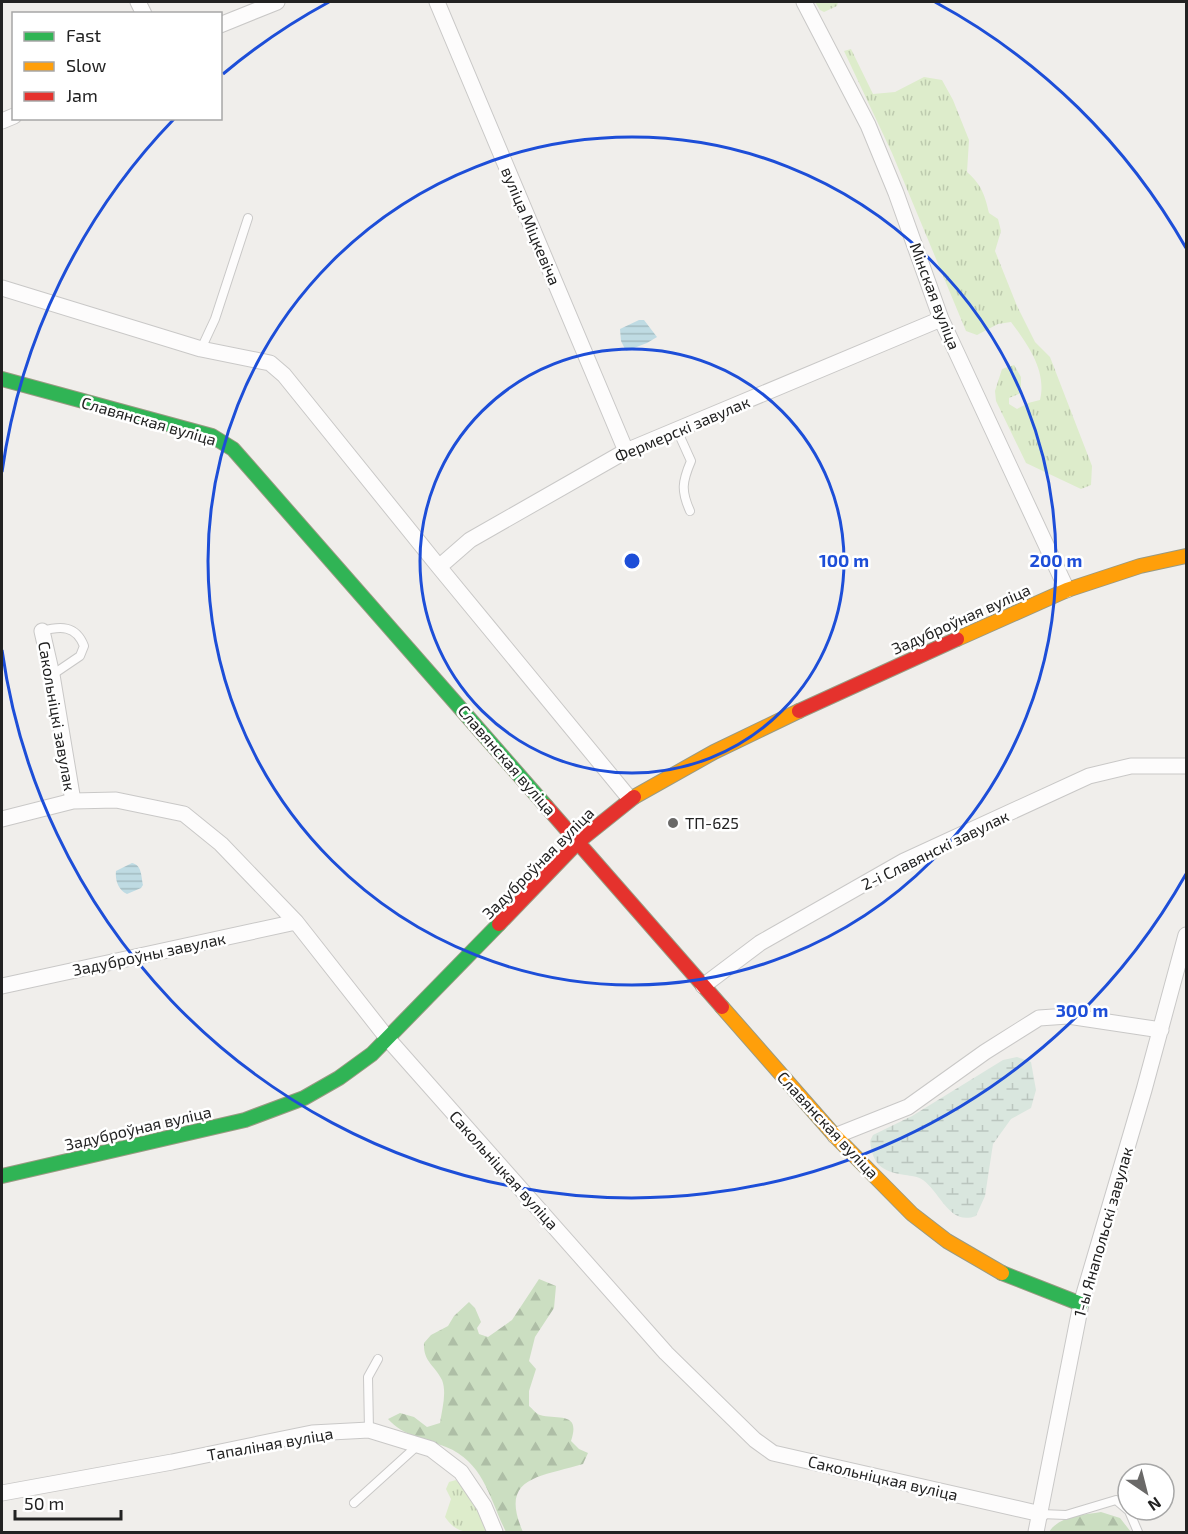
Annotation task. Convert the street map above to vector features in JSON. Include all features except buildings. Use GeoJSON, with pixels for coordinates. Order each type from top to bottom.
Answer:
{"type":"FeatureCollection","features":[{"type":"Feature","properties":{"kind":"street"},"geometry":{"type":"LineString","coordinates":[[222,24],[277,2]]}},
{"type":"Feature","properties":{"kind":"street","name":"вуліца Міцкевіча"},"geometry":{"type":"LineString","coordinates":[[437,2],[626,450]]}},
{"type":"Feature","properties":{"kind":"street","name":"Мінская вуліца"},"geometry":{"type":"LineString","coordinates":[[804,2],[868,125],[897,193],[941,319],[1067,590]]}},
{"type":"Feature","properties":{"kind":"street"},"geometry":{"type":"LineString","coordinates":[[2,288],[201,349],[270,363],[284,375],[630,799]]}},
{"type":"Feature","properties":{"kind":"street","name":"Фермерскі завулак"},"geometry":{"type":"LineString","coordinates":[[439,567],[470,540],[626,450],[941,319]]}},
{"type":"Feature","properties":{"kind":"street","name":"Славянская вуліца"},"geometry":{"type":"LineString","coordinates":[[2,379],[212,436],[234,449],[835,1136],[912,1214],[947,1241],[1007,1276],[1081,1304]]}},
{"type":"Feature","properties":{"kind":"street","name":"Задуброўная вуліца"},"geometry":{"type":"LineString","coordinates":[[2,1176],[245,1120],[304,1099],[364,1062],[579,841],[630,799],[714,752],[847,688],[1067,590],[1140,566],[1186,556]]}},
{"type":"Feature","properties":{"kind":"street","name":"Сакольніцкі завулак"},"geometry":{"type":"LineString","coordinates":[[42,631],[52,675],[73,801]]}},
{"type":"Feature","properties":{"kind":"street","name":"2-і Славянскі завулак"},"geometry":{"type":"LineString","coordinates":[[704,986],[760,943],[904,861],[1089,776],[1131,766],[1186,766]]}},
{"type":"Feature","properties":{"kind":"street","name":"Сакольніцкая вуліца"},"geometry":{"type":"LineString","coordinates":[[2,819],[73,801],[116,800],[184,814],[221,844],[296,922],[388,1039],[666,1353],[755,1440],[773,1453],[1041,1514]]}},
{"type":"Feature","properties":{"kind":"street","name":"Задуброўны завулак"},"geometry":{"type":"LineString","coordinates":[[2,986],[296,922]]}},
{"type":"Feature","properties":{"kind":"street","name":"1-ы Янапольскі завулак"},"geometry":{"type":"LineString","coordinates":[[1036,1533],[1081,1304],[1161,1030],[1186,934]]}},
{"type":"Feature","properties":{"kind":"street"},"geometry":{"type":"LineString","coordinates":[[835,1136],[908,1107],[1038,1018],[1068,1016],[1161,1030]]}},
{"type":"Feature","properties":{"kind":"street","name":"Тапаліная вуліца"},"geometry":{"type":"LineString","coordinates":[[2,1493],[172,1462],[312,1433],[369,1430],[431,1449],[461,1472],[484,1506],[495,1533]]}},
{"type":"Feature","properties":{"kind":"lane"},"geometry":{"type":"LineString","coordinates":[[201,349],[215,319],[248,218]]}},
{"type":"Feature","properties":{"kind":"lane"},"geometry":{"type":"LineString","coordinates":[[677,430],[691,461],[683,494],[690,511]]}},
{"type":"Feature","properties":{"kind":"lane"},"geometry":{"type":"LineString","coordinates":[[42,631],[58,627],[71,629],[84,646],[80,656],[52,675]]}},
{"type":"Feature","properties":{"kind":"lane"},"geometry":{"type":"LineString","coordinates":[[369,1430],[368,1377],[378,1359]]}},
{"type":"Feature","properties":{"kind":"lane"},"geometry":{"type":"LineString","coordinates":[[354,1503],[418,1445]]}},
{"type":"Feature","properties":{"kind":"lane"},"geometry":{"type":"LineString","coordinates":[[1041,1514],[1066,1515],[1116,1500],[1129,1511],[1138,1533]]}},
{"type":"Feature","properties":{"kind":"green space"},"geometry":{"type":"Polygon","coordinates":[[[815,2],[838,2],[837,6],[824,12],[815,2]]]}},
{"type":"Feature","properties":{"kind":"green space"},"geometry":{"type":"Polygon","coordinates":[[[851,49],[873,94],[895,92],[924,77],[942,80],[953,100],[969,140],[967,172],[982,190],[989,213],[998,219],[1001,231],[995,251],[1017,306],[1035,342],[1050,357],[1092,466],[1091,485],[1081,489],[1026,463],[996,401],[995,391],[1002,369],[1014,365],[1021,377],[1021,393],[1009,398],[1009,404],[1017,409],[1040,400],[1041,379],[1034,359],[1011,322],[998,324],[977,335],[966,331],[892,153],[844,51],[851,49]]]}},
{"type":"Feature","properties":{"kind":"green space"},"geometry":{"type":"Polygon","coordinates":[[[1017,1057],[1031,1062],[1036,1090],[1031,1108],[1011,1119],[993,1144],[985,1196],[976,1216],[967,1218],[959,1216],[946,1207],[921,1179],[884,1169],[876,1161],[870,1141],[873,1135],[912,1116],[1003,1060],[1017,1057]]]}},
{"type":"Feature","properties":{"kind":"green space"},"geometry":{"type":"Polygon","coordinates":[[[539,1279],[556,1286],[554,1308],[535,1337],[529,1361],[536,1369],[529,1391],[529,1406],[540,1415],[570,1421],[573,1425],[571,1441],[579,1449],[588,1453],[583,1464],[539,1476],[520,1489],[516,1500],[517,1514],[523,1532],[506,1532],[484,1483],[469,1462],[446,1447],[408,1433],[388,1419],[400,1413],[414,1417],[427,1427],[440,1423],[444,1401],[442,1380],[425,1355],[424,1343],[431,1335],[448,1326],[454,1316],[469,1302],[475,1308],[481,1322],[477,1328],[479,1334],[488,1337],[512,1320],[539,1279]]]}},
{"type":"Feature","properties":{"kind":"green space"},"geometry":{"type":"Polygon","coordinates":[[[456,1480],[478,1507],[486,1532],[462,1531],[449,1523],[445,1517],[451,1499],[446,1489],[449,1482],[456,1480]]]}},
{"type":"Feature","properties":{"kind":"green space"},"geometry":{"type":"Polygon","coordinates":[[[1101,1512],[1116,1517],[1116,1522],[1123,1522],[1131,1532],[1049,1532],[1065,1519],[1101,1512]]]}},
{"type":"Feature","properties":{"kind":"water"},"geometry":{"type":"Polygon","coordinates":[[[644,320],[657,337],[626,351],[621,341],[620,329],[644,320]]]}},
{"type":"Feature","properties":{"kind":"water"},"geometry":{"type":"Polygon","coordinates":[[[132,863],[139,868],[143,885],[127,894],[118,884],[116,871],[132,863]]]}},
{"type":"Feature","properties":{"kind":"traffic: fast"},"geometry":{"type":"LineString","coordinates":[[2,379],[212,436],[233,449],[546,806]]}},
{"type":"Feature","properties":{"kind":"traffic: fast"},"geometry":{"type":"LineString","coordinates":[[2,1176],[245,1120],[304,1098],[339,1078],[372,1054],[499,924]]}},
{"type":"Feature","properties":{"kind":"traffic: fast"},"geometry":{"type":"LineString","coordinates":[[1002,1273],[1081,1304]]}},
{"type":"Feature","properties":{"kind":"traffic: slow"},"geometry":{"type":"LineString","coordinates":[[957,639],[1067,590],[1140,566],[1186,556]]}},
{"type":"Feature","properties":{"kind":"traffic: slow"},"geometry":{"type":"LineString","coordinates":[[634,797],[714,752],[799,711]]}},
{"type":"Feature","properties":{"kind":"traffic: slow"},"geometry":{"type":"LineString","coordinates":[[722,1007],[835,1136],[912,1214],[947,1241],[1002,1273]]}},
{"type":"Feature","properties":{"kind":"traffic: jam"},"geometry":{"type":"LineString","coordinates":[[799,711],[957,639]]}},
{"type":"Feature","properties":{"kind":"traffic: jam"},"geometry":{"type":"LineString","coordinates":[[499,924],[579,841],[634,797]]}},
{"type":"Feature","properties":{"kind":"traffic: jam"},"geometry":{"type":"LineString","coordinates":[[546,806],[722,1007]]}},
{"type":"Feature","properties":{"kind":"place","name":"ТП-625"},"geometry":{"type":"Point","coordinates":[673,823]}}]}
